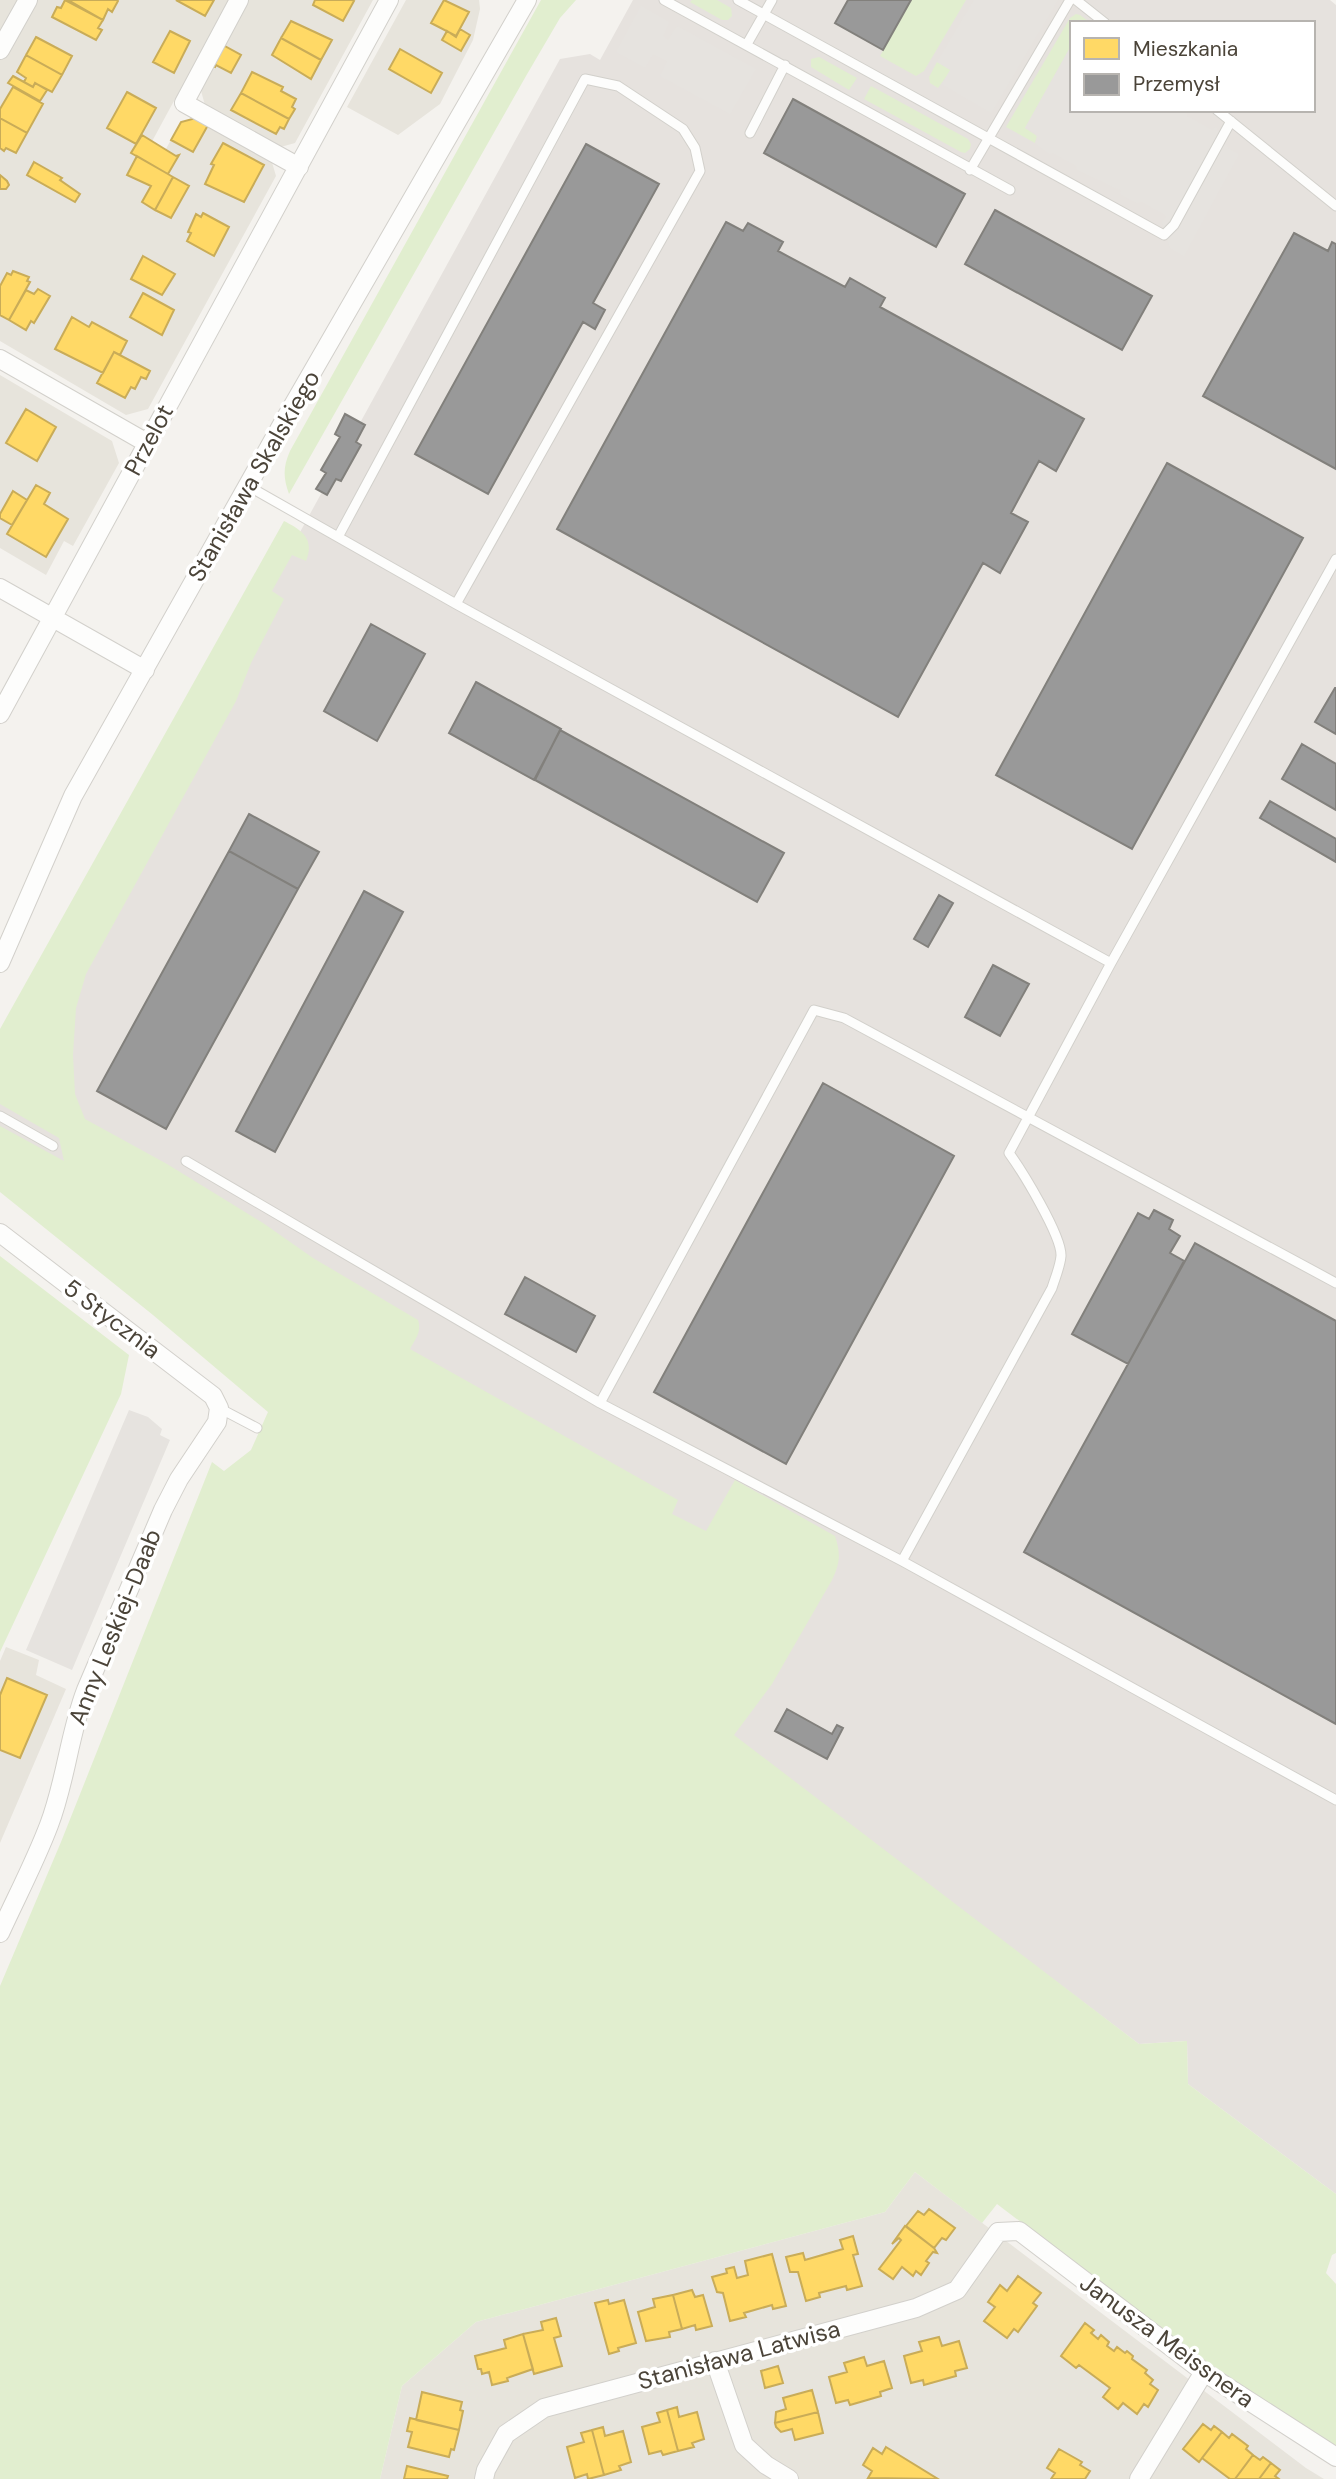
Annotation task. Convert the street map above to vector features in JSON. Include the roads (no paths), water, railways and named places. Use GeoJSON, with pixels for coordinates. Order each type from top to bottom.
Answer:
{"type":"FeatureCollection","features":[{"type":"Feature","properties":{"kind":"street"},"geometry":{"type":"LineString","coordinates":[[0,50],[28,0]]}},
{"type":"Feature","properties":{"kind":"street"},"geometry":{"type":"LineString","coordinates":[[239,0],[184,103],[299,167]]}},
{"type":"Feature","properties":{"kind":"street","name":"Przelot"},"geometry":{"type":"LineString","coordinates":[[0,714],[389,0]]}},
{"type":"Feature","properties":{"kind":"street","name":"Stanisława Skalskiego"},"geometry":{"type":"LineString","coordinates":[[0,963],[73,796],[527,0]]}},
{"type":"Feature","properties":{"kind":"street"},"geometry":{"type":"LineString","coordinates":[[0,359],[147,443]]}},
{"type":"Feature","properties":{"kind":"street"},"geometry":{"type":"LineString","coordinates":[[0,588],[145,670]]}},
{"type":"Feature","properties":{"kind":"street","name":"5 Stycznia"},"geometry":{"type":"LineString","coordinates":[[0,1233],[213,1396],[219,1408]]}},
{"type":"Feature","properties":{"kind":"street","name":"Anny Leskiej-Daab"},"geometry":{"type":"LineString","coordinates":[[0,1933],[49,1825],[61,1786],[78,1709],[163,1510],[179,1479],[217,1422],[219,1408]]}},
{"type":"Feature","properties":{"kind":"street","name":"Janusza Meissnera"},"geometry":{"type":"LineString","coordinates":[[998,2232],[1018,2231],[1204,2372],[1336,2457]]}},
{"type":"Feature","properties":{"kind":"street","name":"Stanisława Latwisa"},"geometry":{"type":"LineString","coordinates":[[484,2479],[486,2470],[506,2434],[544,2408],[916,2308],[957,2290],[998,2232]]}},
{"type":"Feature","properties":{"kind":"street"},"geometry":{"type":"LineString","coordinates":[[715,2361],[744,2445],[762,2472],[789,2479]]}},
{"type":"Feature","properties":{"kind":"street"},"geometry":{"type":"LineString","coordinates":[[1139,2479],[1204,2372]]}},
{"type":"Feature","properties":{"kind":"lane"},"geometry":{"type":"LineString","coordinates":[[664,0],[1010,190]]}},
{"type":"Feature","properties":{"kind":"lane"},"geometry":{"type":"LineString","coordinates":[[738,0],[1164,235],[1174,225],[1231,121]]}},
{"type":"Feature","properties":{"kind":"lane"},"geometry":{"type":"LineString","coordinates":[[747,44],[772,0]]}},
{"type":"Feature","properties":{"kind":"lane"},"geometry":{"type":"LineString","coordinates":[[970,170],[1070,0]]}},
{"type":"Feature","properties":{"kind":"lane"},"geometry":{"type":"LineString","coordinates":[[1076,0],[1102,21]]}},
{"type":"Feature","properties":{"kind":"lane"},"geometry":{"type":"LineString","coordinates":[[750,133],[785,65]]}},
{"type":"Feature","properties":{"kind":"lane"},"geometry":{"type":"LineString","coordinates":[[338,537],[585,79],[618,86],[683,129],[695,148],[700,171],[456,604]]}},
{"type":"Feature","properties":{"kind":"lane"},"geometry":{"type":"LineString","coordinates":[[1220,112],[1336,206]]}},
{"type":"Feature","properties":{"kind":"lane"},"geometry":{"type":"LineString","coordinates":[[248,486],[456,604],[1111,963]]}},
{"type":"Feature","properties":{"kind":"lane"},"geometry":{"type":"LineString","coordinates":[[902,1561],[1052,1288],[1062,1255],[1051,1224],[1024,1174],[1009,1153],[1111,963],[1336,559]]}},
{"type":"Feature","properties":{"kind":"lane"},"geometry":{"type":"LineString","coordinates":[[600,1403],[814,1010],[844,1018],[1336,1283]]}},
{"type":"Feature","properties":{"kind":"lane"},"geometry":{"type":"LineString","coordinates":[[0,1116],[53,1146]]}},
{"type":"Feature","properties":{"kind":"lane"},"geometry":{"type":"LineString","coordinates":[[186,1161],[600,1403],[902,1561],[1336,1800]]}},
{"type":"Feature","properties":{"kind":"lane"},"geometry":{"type":"LineString","coordinates":[[219,1408],[257,1428]]}}]}
